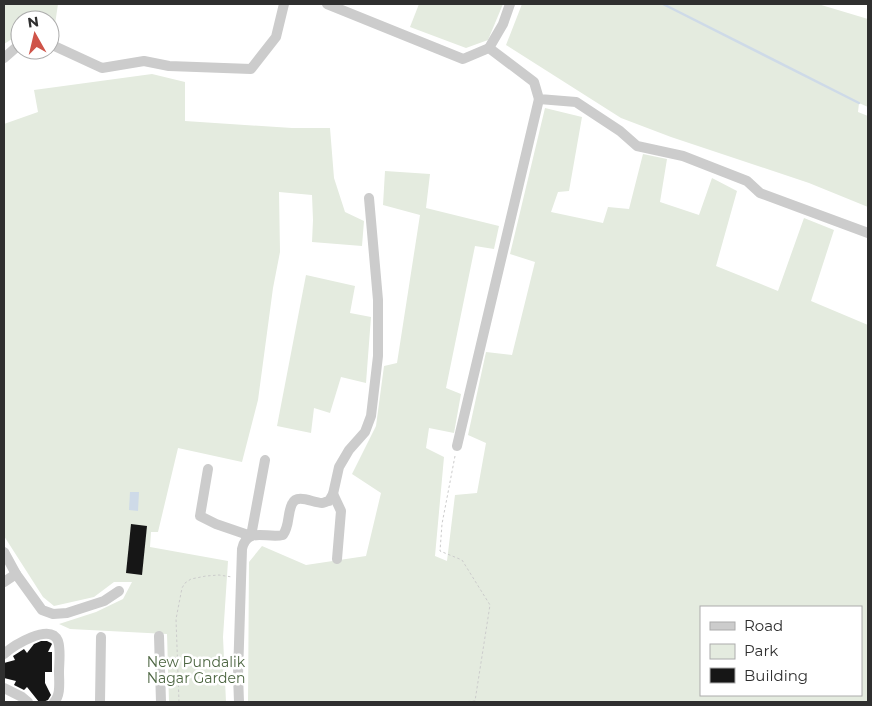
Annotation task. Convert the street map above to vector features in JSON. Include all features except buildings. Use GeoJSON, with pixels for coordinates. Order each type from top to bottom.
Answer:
{"type":"FeatureCollection","features":[{"type":"Feature","properties":{"kind":"street"},"geometry":{"type":"LineString","coordinates":[[60,49],[102,68],[144,61],[169,66],[251,69],[276,37],[284,4]]}},
{"type":"Feature","properties":{"kind":"street"},"geometry":{"type":"LineString","coordinates":[[327,4],[463,59],[489,48],[510,4]]}},
{"type":"Feature","properties":{"kind":"street"},"geometry":{"type":"LineString","coordinates":[[457,446],[539,99],[534,82],[489,48]]}},
{"type":"Feature","properties":{"kind":"street"},"geometry":{"type":"LineString","coordinates":[[539,99],[576,102],[620,131],[637,146],[683,156],[747,181],[760,193],[868,233]]}},
{"type":"Feature","properties":{"kind":"street"},"geometry":{"type":"LineString","coordinates":[[239,702],[238,675],[242,549],[244,542],[251,536],[260,534],[283,535],[287,529],[292,504],[295,500],[301,499],[322,503],[330,501],[339,467],[349,450],[365,432],[371,416],[378,356],[378,300],[370,198]]}},
{"type":"Feature","properties":{"kind":"street"},"geometry":{"type":"LineString","coordinates":[[251,536],[265,460]]}},
{"type":"Feature","properties":{"kind":"street"},"geometry":{"type":"LineString","coordinates":[[208,469],[200,516],[216,524],[251,536]]}},
{"type":"Feature","properties":{"kind":"street"},"geometry":{"type":"LineString","coordinates":[[333,494],[341,511],[337,560]]}},
{"type":"Feature","properties":{"kind":"street"},"geometry":{"type":"LineString","coordinates":[[4,552],[16,574],[42,610],[53,614],[67,613],[104,601],[119,590]]}},
{"type":"Feature","properties":{"kind":"street"},"geometry":{"type":"LineString","coordinates":[[4,582],[16,574]]}},
{"type":"Feature","properties":{"kind":"street"},"geometry":{"type":"LineString","coordinates":[[4,654],[20,642],[41,634],[48,633],[54,636],[58,641],[59,651],[58,691],[54,702]]}},
{"type":"Feature","properties":{"kind":"street"},"geometry":{"type":"LineString","coordinates":[[158,636],[161,702]]}},
{"type":"Feature","properties":{"kind":"street"},"geometry":{"type":"LineString","coordinates":[[100,702],[101,637]]}},
{"type":"Feature","properties":{"kind":"street"},"geometry":{"type":"LineString","coordinates":[[4,688],[28,702]]}},
{"type":"Feature","properties":{"kind":"path"},"geometry":{"type":"LineString","coordinates":[[457,446],[442,524],[440,551],[462,560],[490,605],[475,701],[460,702]]}},
{"type":"Feature","properties":{"kind":"path"},"geometry":{"type":"LineString","coordinates":[[179,702],[176,620],[182,588],[191,579],[206,576],[219,574],[236,579]]}},
{"type":"Feature","properties":{"kind":"green space"},"geometry":{"type":"Polygon","coordinates":[[[4,4],[58,4],[57,10],[10,10],[10,40],[4,44],[4,4]]]}},
{"type":"Feature","properties":{"kind":"green space"},"geometry":{"type":"Polygon","coordinates":[[[419,4],[503,4],[488,40],[466,48],[410,27],[419,4]]]}},
{"type":"Feature","properties":{"kind":"green space"},"geometry":{"type":"Polygon","coordinates":[[[522,4],[818,4],[868,19],[868,107],[859,103],[858,112],[868,116],[868,207],[809,183],[671,137],[621,118],[506,45],[522,4]]]}},
{"type":"Feature","properties":{"kind":"green space","name":"New Pundalik Nagar Garden"},"geometry":{"type":"Polygon","coordinates":[[[152,74],[185,82],[185,121],[292,128],[330,128],[334,178],[345,212],[364,221],[362,246],[312,242],[312,195],[279,192],[280,252],[273,288],[258,400],[242,462],[178,448],[158,532],[151,532],[150,547],[228,561],[223,637],[226,702],[169,702],[167,634],[70,629],[59,624],[96,612],[123,599],[132,582],[114,582],[94,597],[54,606],[43,597],[4,536],[4,124],[38,112],[34,90],[152,74]]]}},
{"type":"Feature","properties":{"kind":"green space"},"geometry":{"type":"Polygon","coordinates":[[[545,108],[582,117],[569,191],[558,192],[551,212],[603,223],[608,207],[629,209],[643,154],[667,159],[660,202],[699,215],[712,178],[737,191],[716,266],[778,291],[804,218],[834,230],[811,301],[868,325],[868,702],[248,702],[249,562],[262,546],[306,565],[366,556],[381,493],[352,474],[376,426],[384,366],[397,363],[420,215],[383,205],[385,171],[430,174],[426,208],[499,226],[494,249],[475,246],[446,388],[461,394],[454,433],[429,428],[426,448],[444,457],[435,556],[447,561],[455,495],[477,493],[486,443],[468,435],[486,352],[512,355],[535,262],[510,254],[545,108]]]}},
{"type":"Feature","properties":{"kind":"green space"},"geometry":{"type":"Polygon","coordinates":[[[306,275],[355,286],[350,313],[371,317],[366,383],[341,377],[330,413],[314,408],[311,433],[277,426],[306,275]]]}},
{"type":"Feature","properties":{"kind":"water"},"geometry":{"type":"Polygon","coordinates":[[[130,492],[139,492],[138,511],[129,510],[130,492]]]}},
{"type":"Feature","properties":{"kind":"waterway"},"geometry":{"type":"LineString","coordinates":[[663,4],[859,103]]}}]}
